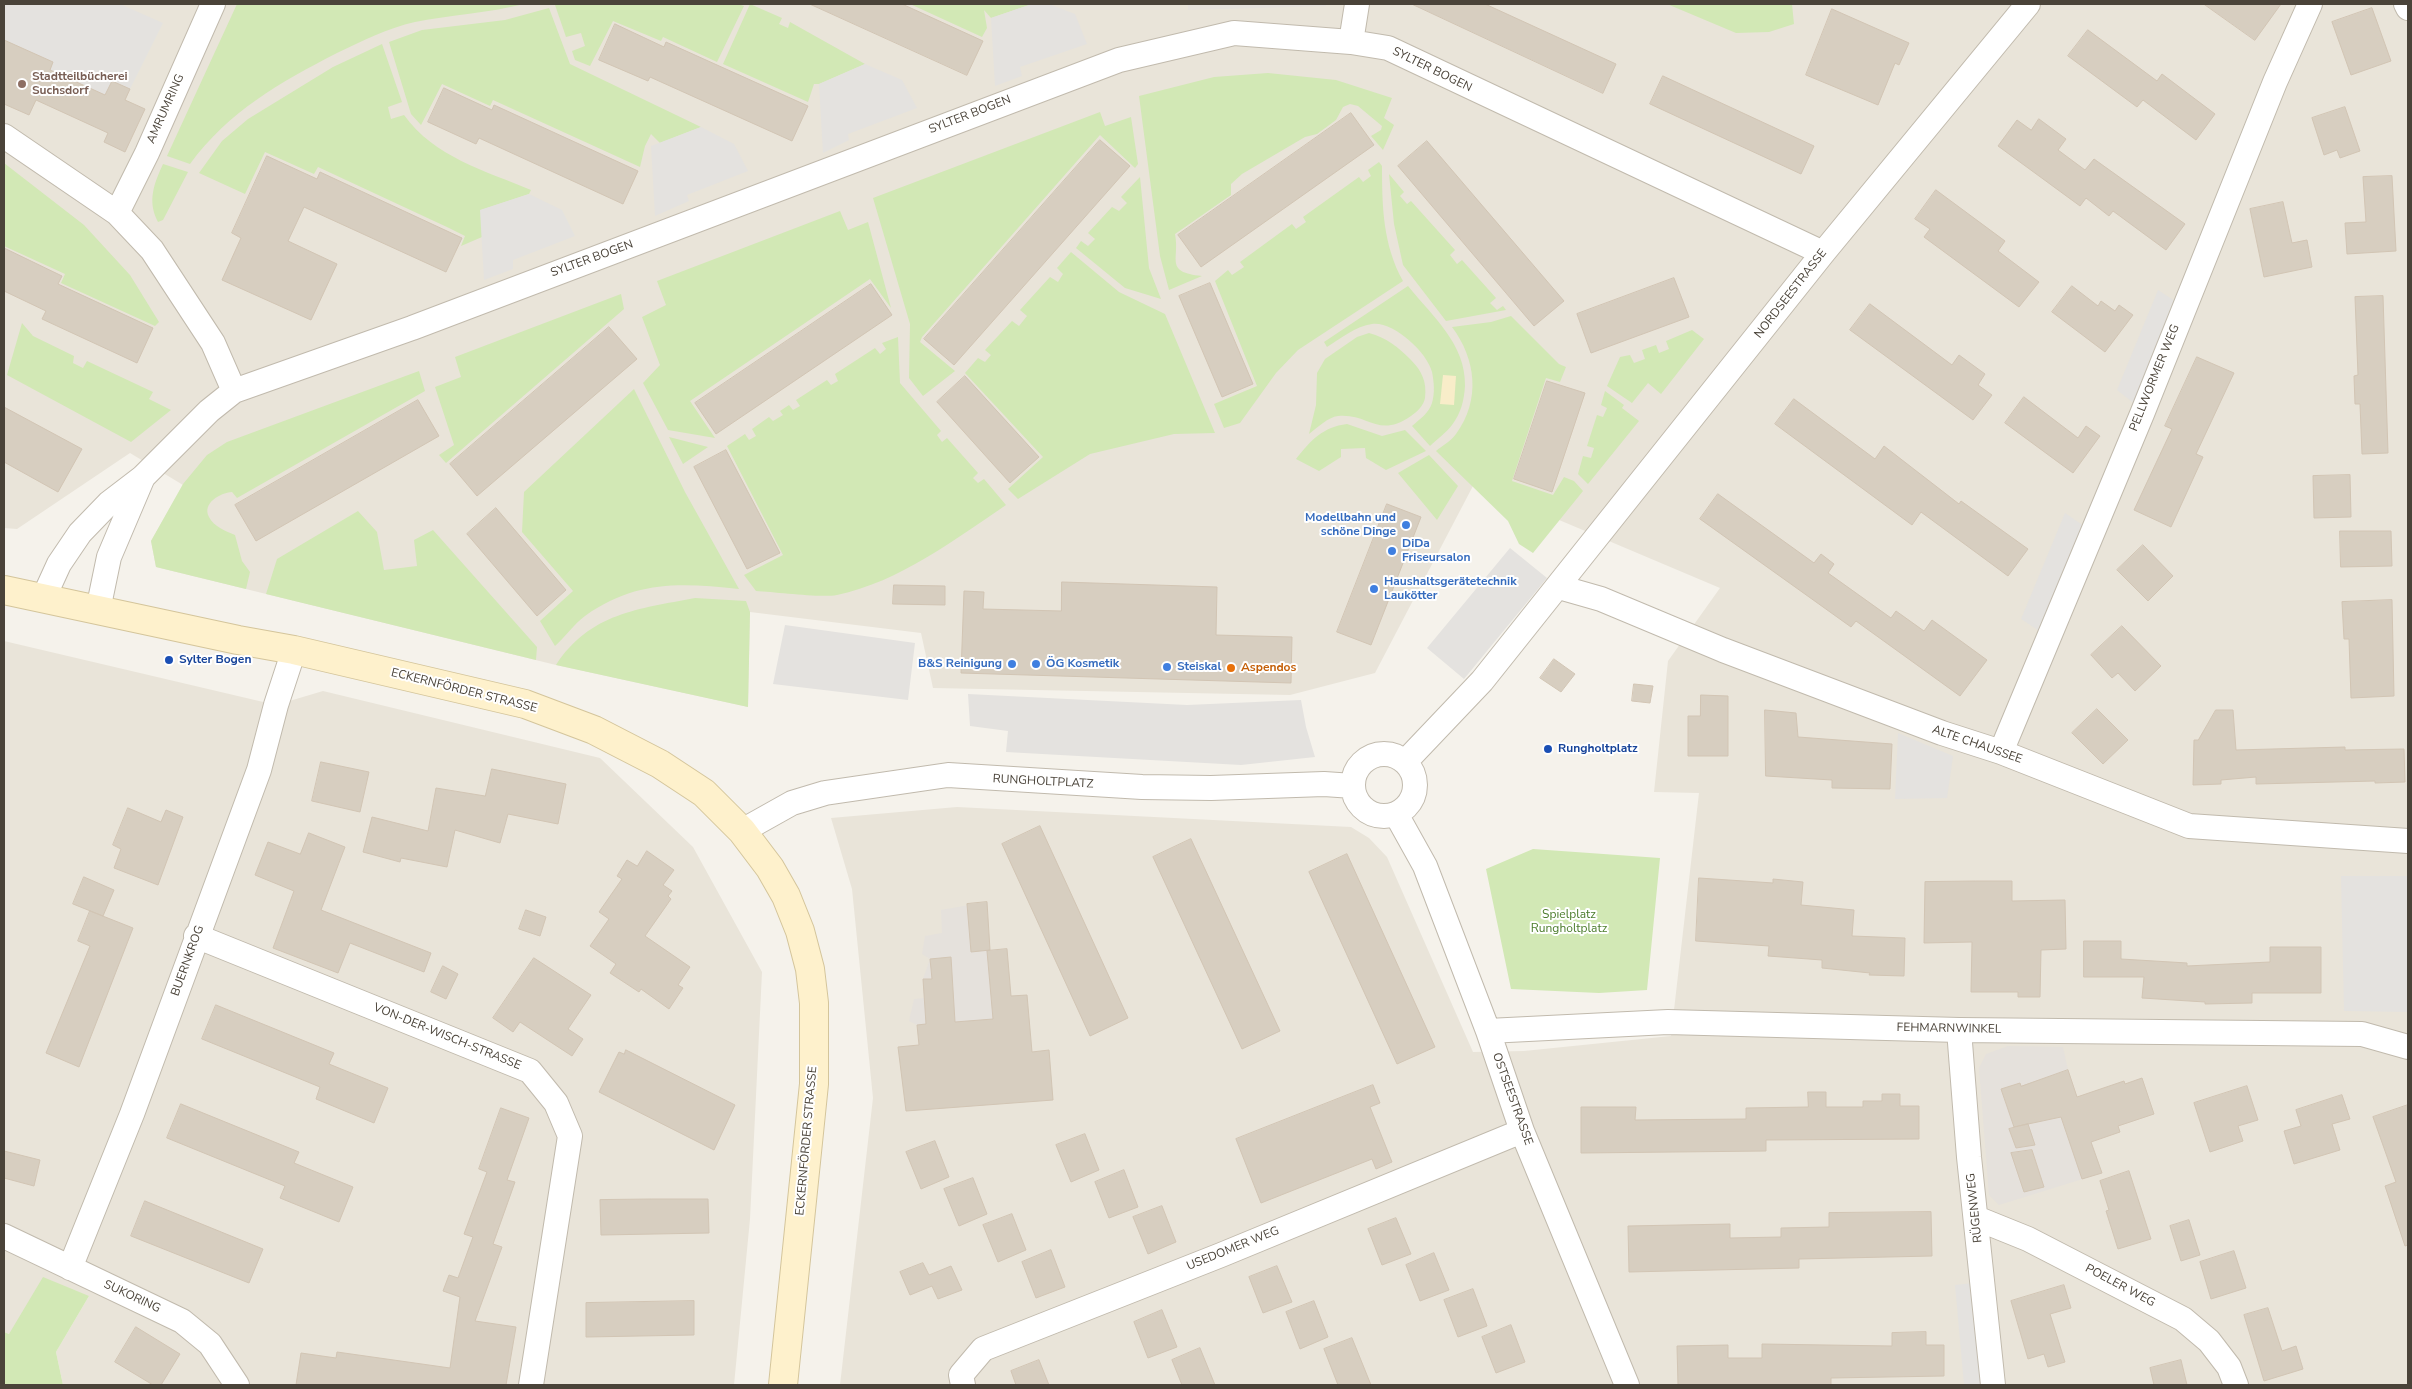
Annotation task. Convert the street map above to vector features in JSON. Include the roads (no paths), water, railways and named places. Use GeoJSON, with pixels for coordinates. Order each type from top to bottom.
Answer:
{"type":"FeatureCollection","features":[{"type":"Feature","properties":{"kind":"street","name":"AMRUMRING"},"geometry":{"type":"LineString","coordinates":[[118,213],[147,153],[213,4]]}},
{"type":"Feature","properties":{"kind":"street"},"geometry":{"type":"LineString","coordinates":[[1351,42],[1357,4]]}},
{"type":"Feature","properties":{"kind":"street","name":"NORDSEESTRASSE"},"geometry":{"type":"LineString","coordinates":[[1559,587],[1823,253],[2028,4]]}},
{"type":"Feature","properties":{"kind":"street","name":"PELLWORMER WEG"},"geometry":{"type":"LineString","coordinates":[[2001,752],[2142,414],[2275,82],[2310,4]]}},
{"type":"Feature","properties":{"kind":"street"},"geometry":{"type":"LineString","coordinates":[[2406,4],[2408,8]]}},
{"type":"Feature","properties":{"kind":"street","name":"SYLTER BOGEN"},"geometry":{"type":"LineString","coordinates":[[43,599],[59,564],[80,533],[110,503],[142,477],[209,411],[234,391],[412,328],[1119,60],[1234,33],[1351,42],[1388,48],[1426,68],[1823,253]]}},
{"type":"Feature","properties":{"kind":"street"},"geometry":{"type":"LineString","coordinates":[[4,136],[118,213],[152,250],[213,343],[234,391]]}},
{"type":"Feature","properties":{"kind":"street","name":"SYLTER BOGEN"},"geometry":{"type":"LineString","coordinates":[[98,610],[109,556],[142,477]]}},
{"type":"Feature","properties":{"kind":"street"},"geometry":{"type":"LineString","coordinates":[[1405,762],[1482,681],[1559,587]]}},
{"type":"Feature","properties":{"kind":"street","name":"ALTE CHAUSSEE"},"geometry":{"type":"LineString","coordinates":[[1559,587],[1601,599],[1722,650],[1934,730],[2001,752],[2189,826],[2408,841]]}},
{"type":"Feature","properties":{"kind":"street","name":"ECKERNFÖRDER STRASSE"},"geometry":{"type":"LineString","coordinates":[[4,590],[238,640],[294,650],[525,704],[594,730],[660,764],[704,793],[742,831],[770,868],[786,896],[805,950],[814,1003],[814,1084],[783,1385]]}},
{"type":"Feature","properties":{"kind":"street","name":"BUERNKROG"},"geometry":{"type":"LineString","coordinates":[[70,1268],[132,1114],[196,936],[259,770],[276,706],[294,650]]}},
{"type":"Feature","properties":{"kind":"street"},"geometry":{"type":"LineString","coordinates":[[1381,754],[1393,755],[1405,762],[1413,773],[1415,784],[1413,796],[1407,807],[1396,814],[1382,816],[1366,811],[1357,801],[1353,786],[1356,772],[1367,759],[1381,754]]}},
{"type":"Feature","properties":{"kind":"street","name":"RUNGHOLTPLATZ"},"geometry":{"type":"LineString","coordinates":[[742,831],[792,803],[825,793],[948,775],[1142,787],[1211,788],[1324,784],[1353,786]]}},
{"type":"Feature","properties":{"kind":"street","name":"OSTSEESTRASSE"},"geometry":{"type":"LineString","coordinates":[[1396,814],[1425,866],[1488,1032],[1522,1131],[1627,1385]]}},
{"type":"Feature","properties":{"kind":"street","name":"VON-DER-WISCH-STRASSE"},"geometry":{"type":"LineString","coordinates":[[196,936],[530,1070],[556,1103],[570,1136],[531,1385]]}},
{"type":"Feature","properties":{"kind":"street","name":"FEHMARNWINKEL"},"geometry":{"type":"LineString","coordinates":[[1488,1032],[1668,1022],[1958,1030],[2362,1034],[2408,1047]]}},
{"type":"Feature","properties":{"kind":"street","name":"RÜGENWEG"},"geometry":{"type":"LineString","coordinates":[[1958,1030],[1994,1385]]}},
{"type":"Feature","properties":{"kind":"street","name":"USEDOMER WEG"},"geometry":{"type":"LineString","coordinates":[[963,1385],[961,1375],[983,1349],[1522,1131]]}},
{"type":"Feature","properties":{"kind":"street","name":"POELER WEG"},"geometry":{"type":"LineString","coordinates":[[1976,1218],[2028,1238],[2183,1319],[2209,1341],[2229,1367],[2236,1385]]}},
{"type":"Feature","properties":{"kind":"street","name":"SUKORING"},"geometry":{"type":"LineString","coordinates":[[4,1236],[182,1321],[210,1344],[237,1385]]}},
{"type":"Feature","properties":{"kind":"place","name":"Stadtteilbücherei Suchsdorf"},"geometry":{"type":"Point","coordinates":[22,84]}},
{"type":"Feature","properties":{"kind":"place","name":"Modellbahn und schöne Dinge"},"geometry":{"type":"Point","coordinates":[1406,525]}},
{"type":"Feature","properties":{"kind":"place","name":"DiDa Friseursalon"},"geometry":{"type":"Point","coordinates":[1392,551]}},
{"type":"Feature","properties":{"kind":"place","name":"Haushaltsgerätetechnik Laukötter"},"geometry":{"type":"Point","coordinates":[1374,589]}},
{"type":"Feature","properties":{"kind":"place","name":"Sylter Bogen"},"geometry":{"type":"Point","coordinates":[169,660]}},
{"type":"Feature","properties":{"kind":"place","name":"B&S Reinigung"},"geometry":{"type":"Point","coordinates":[1012,664]}},
{"type":"Feature","properties":{"kind":"place","name":"ÖG Kosmetik"},"geometry":{"type":"Point","coordinates":[1036,664]}},
{"type":"Feature","properties":{"kind":"place","name":"Steiskal"},"geometry":{"type":"Point","coordinates":[1167,667]}},
{"type":"Feature","properties":{"kind":"place","name":"Aspendos"},"geometry":{"type":"Point","coordinates":[1231,668]}},
{"type":"Feature","properties":{"kind":"place","name":"Rungholtplatz"},"geometry":{"type":"Point","coordinates":[1548,749]}},
{"type":"Feature","properties":{"kind":"park label","name":"Spielplatz Rungholtplatz"},"geometry":{"type":"Point","coordinates":[1569,922]}}]}
